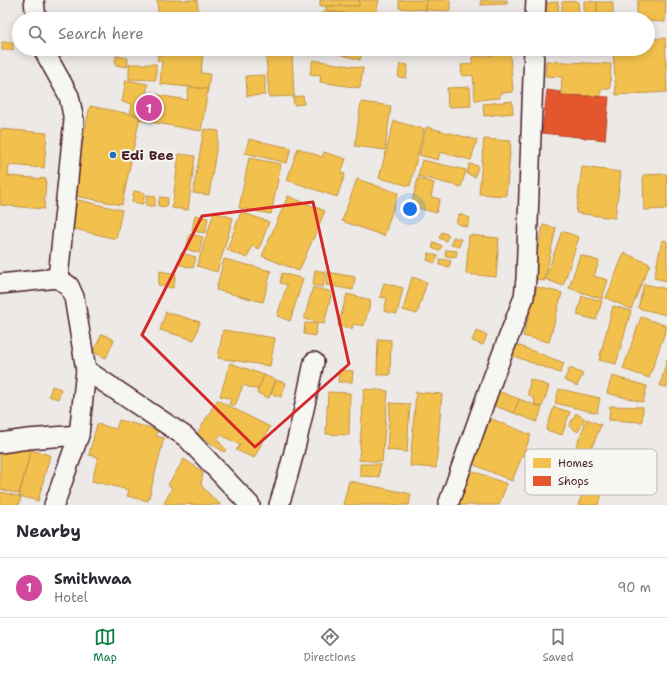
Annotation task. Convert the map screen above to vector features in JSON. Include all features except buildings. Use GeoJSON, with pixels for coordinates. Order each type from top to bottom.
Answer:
{"type":"FeatureCollection","features":[{"type":"Feature","properties":{"kind":"street"},"geometry":{"type":"LineString","coordinates":[[34,0],[35,12]]}},
{"type":"Feature","properties":{"kind":"street"},"geometry":{"type":"LineString","coordinates":[[536,0],[536,12]]}},
{"type":"Feature","properties":{"kind":"street"},"geometry":{"type":"LineString","coordinates":[[47,56],[69,96],[74,120],[58,278]]}},
{"type":"Feature","properties":{"kind":"street"},"geometry":{"type":"LineString","coordinates":[[448,505],[493,378],[524,297],[526,279],[534,56]]}},
{"type":"Feature","properties":{"kind":"street"},"geometry":{"type":"LineString","coordinates":[[0,284],[58,278],[69,286],[74,297],[86,370],[79,435],[54,505]]}},
{"type":"Feature","properties":{"kind":"street"},"geometry":{"type":"LineString","coordinates":[[279,505],[289,475],[301,426],[314,362]]}},
{"type":"Feature","properties":{"kind":"street"},"geometry":{"type":"LineString","coordinates":[[86,370],[186,437],[250,505]]}},
{"type":"Feature","properties":{"kind":"street"},"geometry":{"type":"LineString","coordinates":[[0,443],[79,435]]}},
{"type":"Feature","properties":{"kind":"highlighted area"},"geometry":{"type":"Polygon","coordinates":[[[313,202],[349,364],[255,447],[142,335],[202,216],[313,202]]]}},
{"type":"Feature","properties":{"kind":"place","name":"Smithwaa"},"geometry":{"type":"Point","coordinates":[149,108]}},
{"type":"Feature","properties":{"kind":"place","name":"Edi Bee"},"geometry":{"type":"Point","coordinates":[113,155]}}]}
